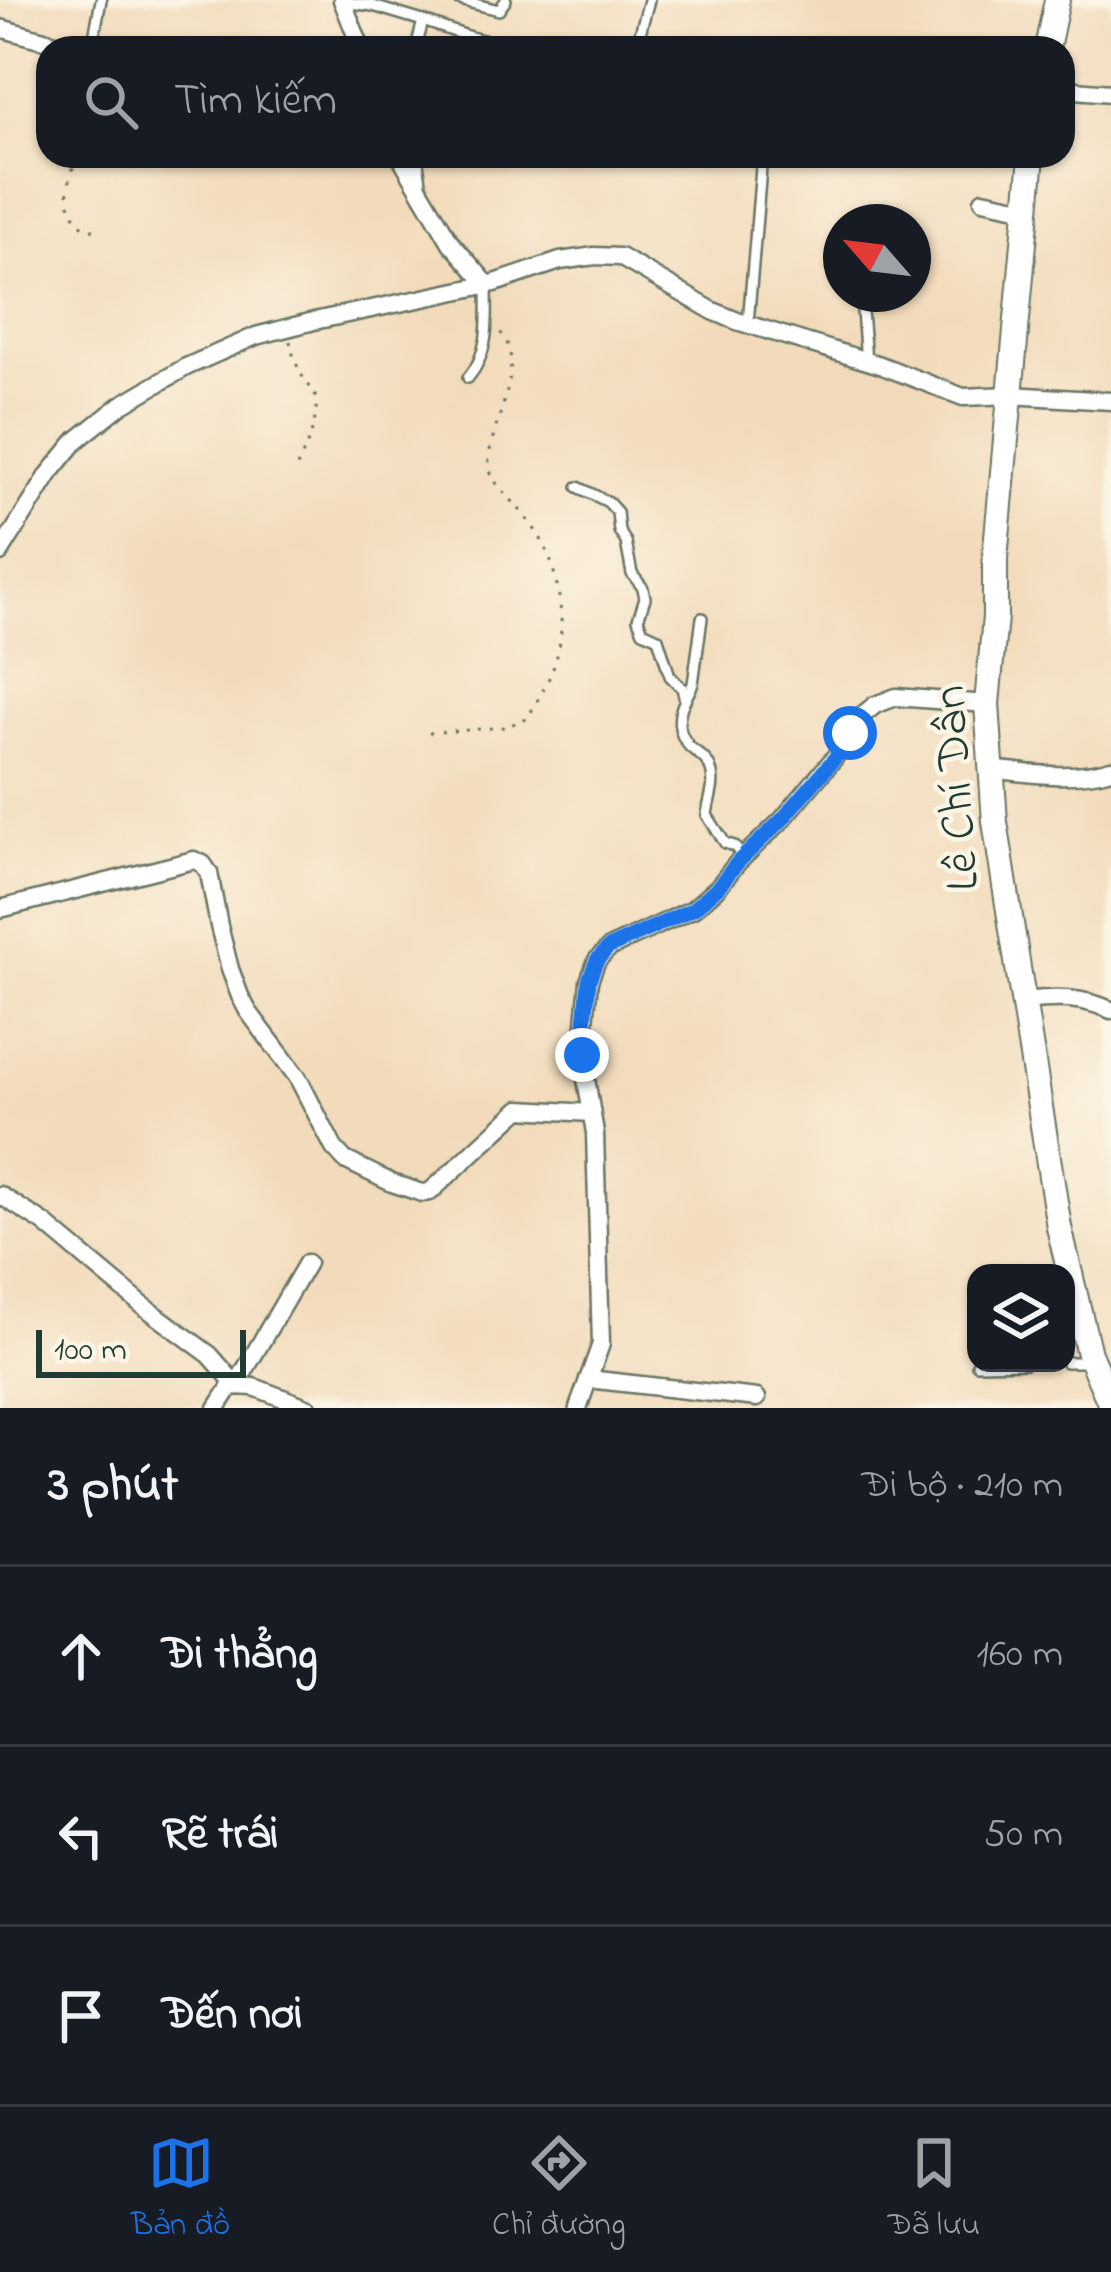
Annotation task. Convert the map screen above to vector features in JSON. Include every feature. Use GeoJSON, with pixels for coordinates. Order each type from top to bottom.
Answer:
{"type":"FeatureCollection","features":[{"type":"Feature","properties":{"kind":"street"},"geometry":{"type":"LineString","coordinates":[[1050,36],[1057,0]]}},
{"type":"Feature","properties":{"kind":"street"},"geometry":{"type":"LineString","coordinates":[[342,1],[357,36]]}},
{"type":"Feature","properties":{"kind":"street"},"geometry":{"type":"LineString","coordinates":[[0,28],[36,38]]}},
{"type":"Feature","properties":{"kind":"street"},"geometry":{"type":"LineString","coordinates":[[1075,90],[1111,93]]}},
{"type":"Feature","properties":{"kind":"street"},"geometry":{"type":"LineString","coordinates":[[406,168],[451,244],[487,284]]}},
{"type":"Feature","properties":{"kind":"street","name":"Lê Chí Dân"},"geometry":{"type":"LineString","coordinates":[[1030,168],[994,559],[995,617],[987,704],[994,822],[1059,1226],[1092,1362],[1111,1405]]}},
{"type":"Feature","properties":{"kind":"street"},"geometry":{"type":"LineString","coordinates":[[983,200],[1027,209]]}},
{"type":"Feature","properties":{"kind":"street"},"geometry":{"type":"LineString","coordinates":[[0,553],[77,440],[121,405],[187,367],[256,336],[596,256],[620,257],[713,311],[748,325],[964,397],[1111,401]]}},
{"type":"Feature","properties":{"kind":"street"},"geometry":{"type":"LineString","coordinates":[[578,1408],[601,1344],[595,1133],[582,1055],[589,980],[597,960],[608,948],[693,909],[718,887],[782,820],[835,758],[860,717],[875,705],[896,697],[987,704]]}},
{"type":"Feature","properties":{"kind":"street"},"geometry":{"type":"LineString","coordinates":[[992,770],[1096,773],[1111,769]]}},
{"type":"Feature","properties":{"kind":"street"},"geometry":{"type":"LineString","coordinates":[[0,909],[194,860],[203,864],[230,969],[248,1011],[301,1083],[334,1148],[345,1160],[392,1184],[430,1192],[520,1109],[592,1113]]}},
{"type":"Feature","properties":{"kind":"street"},"geometry":{"type":"LineString","coordinates":[[1025,1001],[1063,996],[1111,1010]]}},
{"type":"Feature","properties":{"kind":"street"},"geometry":{"type":"LineString","coordinates":[[0,1195],[44,1223],[210,1355],[233,1387]]}},
{"type":"Feature","properties":{"kind":"street"},"geometry":{"type":"LineString","coordinates":[[217,1408],[307,1263]]}},
{"type":"Feature","properties":{"kind":"street"},"geometry":{"type":"LineString","coordinates":[[588,1379],[757,1398]]}},
{"type":"Feature","properties":{"kind":"street"},"geometry":{"type":"LineString","coordinates":[[233,1387],[254,1387],[308,1408]]}},
{"type":"Feature","properties":{"kind":"lane"},"geometry":{"type":"LineString","coordinates":[[94,36],[101,0]]}},
{"type":"Feature","properties":{"kind":"lane"},"geometry":{"type":"LineString","coordinates":[[459,0],[499,10],[506,0]]}},
{"type":"Feature","properties":{"kind":"lane"},"geometry":{"type":"LineString","coordinates":[[638,36],[649,0]]}},
{"type":"Feature","properties":{"kind":"lane"},"geometry":{"type":"LineString","coordinates":[[342,1],[374,6],[467,36]]}},
{"type":"Feature","properties":{"kind":"lane"},"geometry":{"type":"LineString","coordinates":[[419,36],[423,20]]}},
{"type":"Feature","properties":{"kind":"lane"},"geometry":{"type":"LineString","coordinates":[[419,168],[423,199]]}},
{"type":"Feature","properties":{"kind":"lane"},"geometry":{"type":"LineString","coordinates":[[748,325],[760,168]]}},
{"type":"Feature","properties":{"kind":"lane"},"geometry":{"type":"LineString","coordinates":[[468,378],[481,363],[487,284]]}},
{"type":"Feature","properties":{"kind":"lane"},"geometry":{"type":"LineString","coordinates":[[861,312],[866,361]]}},
{"type":"Feature","properties":{"kind":"lane"},"geometry":{"type":"LineString","coordinates":[[578,487],[617,512],[632,574],[645,598],[638,619],[643,631],[658,638],[670,676],[682,688],[685,700]]}},
{"type":"Feature","properties":{"kind":"lane"},"geometry":{"type":"LineString","coordinates":[[702,618],[693,684],[678,714],[680,730],[710,766],[714,788],[707,815],[724,843],[743,857]]}},
{"type":"Feature","properties":{"kind":"lane"},"geometry":{"type":"LineString","coordinates":[[1075,1362],[1092,1362]]}},
{"type":"Feature","properties":{"kind":"path"},"geometry":{"type":"LineString","coordinates":[[73,168],[67,197],[70,212],[85,228],[98,230]]}},
{"type":"Feature","properties":{"kind":"path"},"geometry":{"type":"LineString","coordinates":[[429,733],[504,727],[527,719],[547,685],[559,650],[561,619],[550,555],[518,507],[495,483],[488,461],[512,366],[510,343],[487,318]]}},
{"type":"Feature","properties":{"kind":"path"},"geometry":{"type":"LineString","coordinates":[[288,328],[291,352],[315,393],[315,416],[294,473]]}},
{"type":"Feature","properties":{"kind":"route"},"geometry":{"type":"LineString","coordinates":[[582,1055],[589,980],[597,960],[608,948],[693,909],[718,887],[782,820],[850,733]]}}]}
